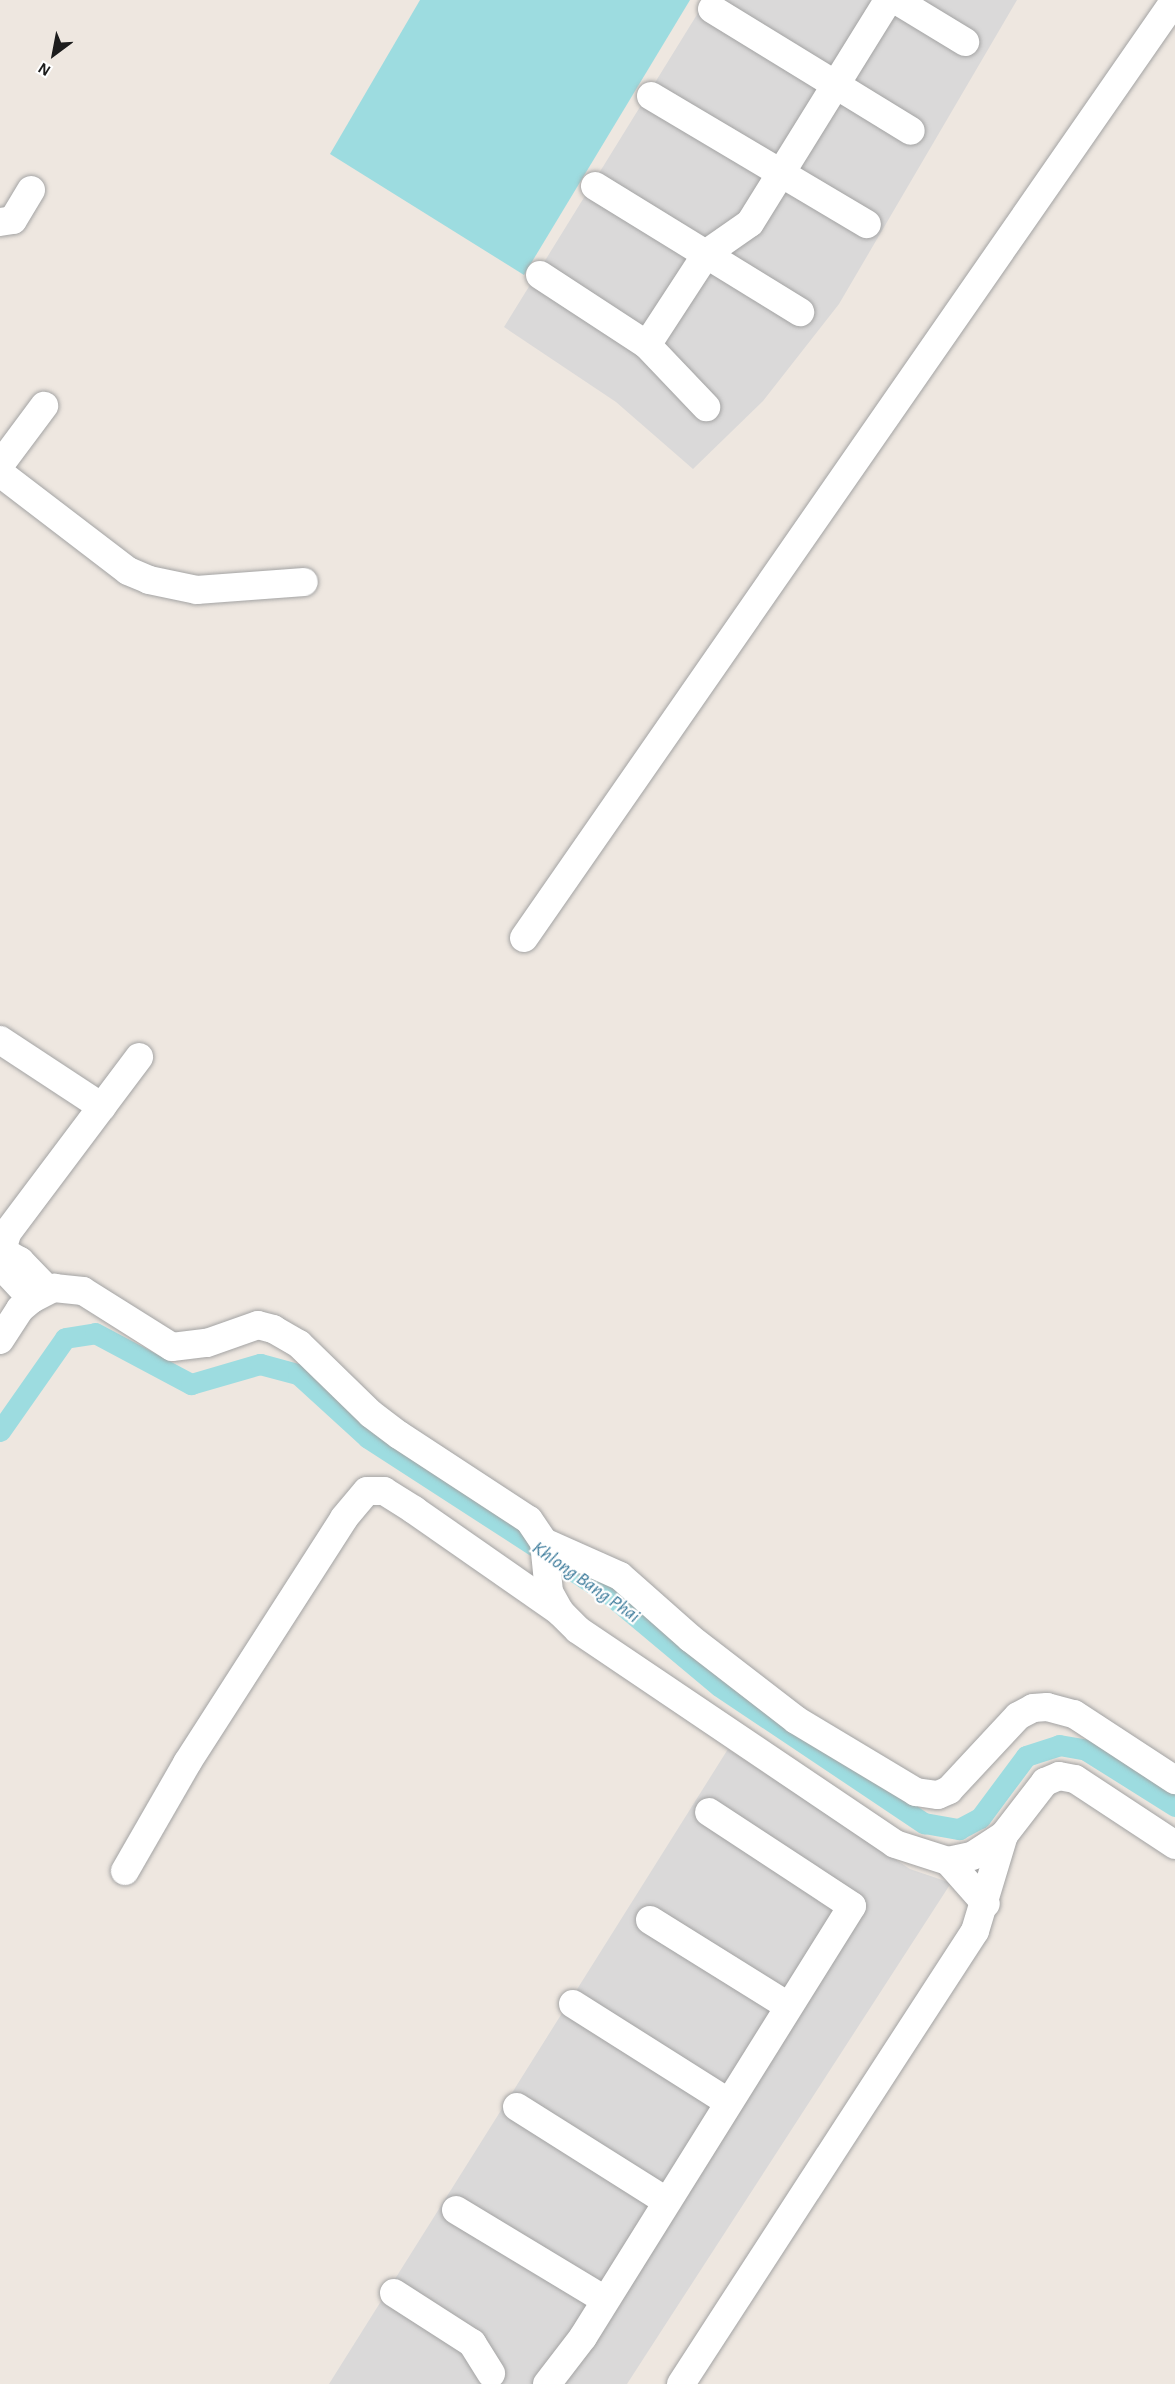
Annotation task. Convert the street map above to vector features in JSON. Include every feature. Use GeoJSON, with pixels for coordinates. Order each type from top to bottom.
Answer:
{"type":"FeatureCollection","features":[{"type":"Feature","properties":{"kind":"street"},"geometry":{"type":"LineString","coordinates":[[646,345],[707,253],[750,224],[888,0]]}},
{"type":"Feature","properties":{"kind":"street"},"geometry":{"type":"LineString","coordinates":[[896,0],[965,42]]}},
{"type":"Feature","properties":{"kind":"street"},"geometry":{"type":"LineString","coordinates":[[524,938],[1175,0]]}},
{"type":"Feature","properties":{"kind":"street"},"geometry":{"type":"LineString","coordinates":[[712,9],[911,131]]}},
{"type":"Feature","properties":{"kind":"street"},"geometry":{"type":"LineString","coordinates":[[651,96],[867,224]]}},
{"type":"Feature","properties":{"kind":"street"},"geometry":{"type":"LineString","coordinates":[[595,186],[800,312]]}},
{"type":"Feature","properties":{"kind":"street"},"geometry":{"type":"LineString","coordinates":[[0,222],[14,220],[31,190]]}},
{"type":"Feature","properties":{"kind":"street"},"geometry":{"type":"LineString","coordinates":[[540,275],[646,345],[706,407]]}},
{"type":"Feature","properties":{"kind":"street"},"geometry":{"type":"LineString","coordinates":[[0,465],[44,406]]}},
{"type":"Feature","properties":{"kind":"street"},"geometry":{"type":"LineString","coordinates":[[0,473],[128,571],[149,580],[197,590],[304,582]]}},
{"type":"Feature","properties":{"kind":"street"},"geometry":{"type":"LineString","coordinates":[[2,1046],[102,1107]]}},
{"type":"Feature","properties":{"kind":"street"},"geometry":{"type":"LineString","coordinates":[[40,1294],[20,1261],[2,1251],[8,1216],[102,1107],[139,1057]]}},
{"type":"Feature","properties":{"kind":"street"},"geometry":{"type":"LineString","coordinates":[[0,1340],[40,1294],[83,1291],[172,1347],[207,1343],[258,1325],[273,1329],[299,1344],[371,1414],[399,1435],[529,1520],[546,1555],[549,1592],[560,1612]]}},
{"type":"Feature","properties":{"kind":"street"},"geometry":{"type":"LineString","coordinates":[[125,1871],[187,1763],[344,1518],[367,1491],[384,1491],[404,1504],[560,1612],[578,1630],[895,1844],[948,1861],[972,1856],[1004,1835],[1045,1782],[1059,1776],[1075,1779],[1175,1845]]}},
{"type":"Feature","properties":{"kind":"street"},"geometry":{"type":"LineString","coordinates":[[546,1555],[620,1576],[690,1638],[796,1720],[916,1792],[938,1795],[949,1790],[1018,1716],[1040,1708],[1074,1714],[1175,1780]]}},
{"type":"Feature","properties":{"kind":"street"},"geometry":{"type":"LineString","coordinates":[[547,2384],[605,2300],[852,1906],[709,1812]]}},
{"type":"Feature","properties":{"kind":"street"},"geometry":{"type":"LineString","coordinates":[[681,2384],[975,1931],[986,1904],[1004,1835]]}},
{"type":"Feature","properties":{"kind":"street"},"geometry":{"type":"LineString","coordinates":[[948,1861],[986,1904]]}},
{"type":"Feature","properties":{"kind":"street"},"geometry":{"type":"LineString","coordinates":[[650,1920],[788,2006]]}},
{"type":"Feature","properties":{"kind":"street"},"geometry":{"type":"LineString","coordinates":[[573,2004],[728,2102]]}},
{"type":"Feature","properties":{"kind":"street"},"geometry":{"type":"LineString","coordinates":[[517,2107],[666,2200]]}},
{"type":"Feature","properties":{"kind":"street"},"geometry":{"type":"LineString","coordinates":[[456,2210],[605,2300]]}},
{"type":"Feature","properties":{"kind":"street"},"geometry":{"type":"LineString","coordinates":[[394,2293],[472,2343],[494,2381]]}},
{"type":"Feature","properties":{"kind":"shaded area"},"geometry":{"type":"Polygon","coordinates":[[[706,0],[1017,0],[839,304],[763,401],[693,469],[616,402],[504,327],[706,0]]]}},
{"type":"Feature","properties":{"kind":"shaded area"},"geometry":{"type":"Polygon","coordinates":[[[728,1749],[910,1869],[951,1883],[627,2384],[329,2384],[728,1749]]]}},
{"type":"Feature","properties":{"kind":"water"},"geometry":{"type":"Polygon","coordinates":[[[420,0],[690,0],[524,275],[330,154],[420,0]]]}},
{"type":"Feature","properties":{"kind":"waterway","name":"Khlong Bang Phai"},"geometry":{"type":"LineString","coordinates":[[0,1431],[65,1338],[95,1333],[191,1384],[260,1364],[298,1374],[368,1438],[609,1594],[719,1686],[924,1823],[959,1829],[980,1818],[1026,1756],[1059,1745],[1086,1750],[1175,1806]]}}]}
